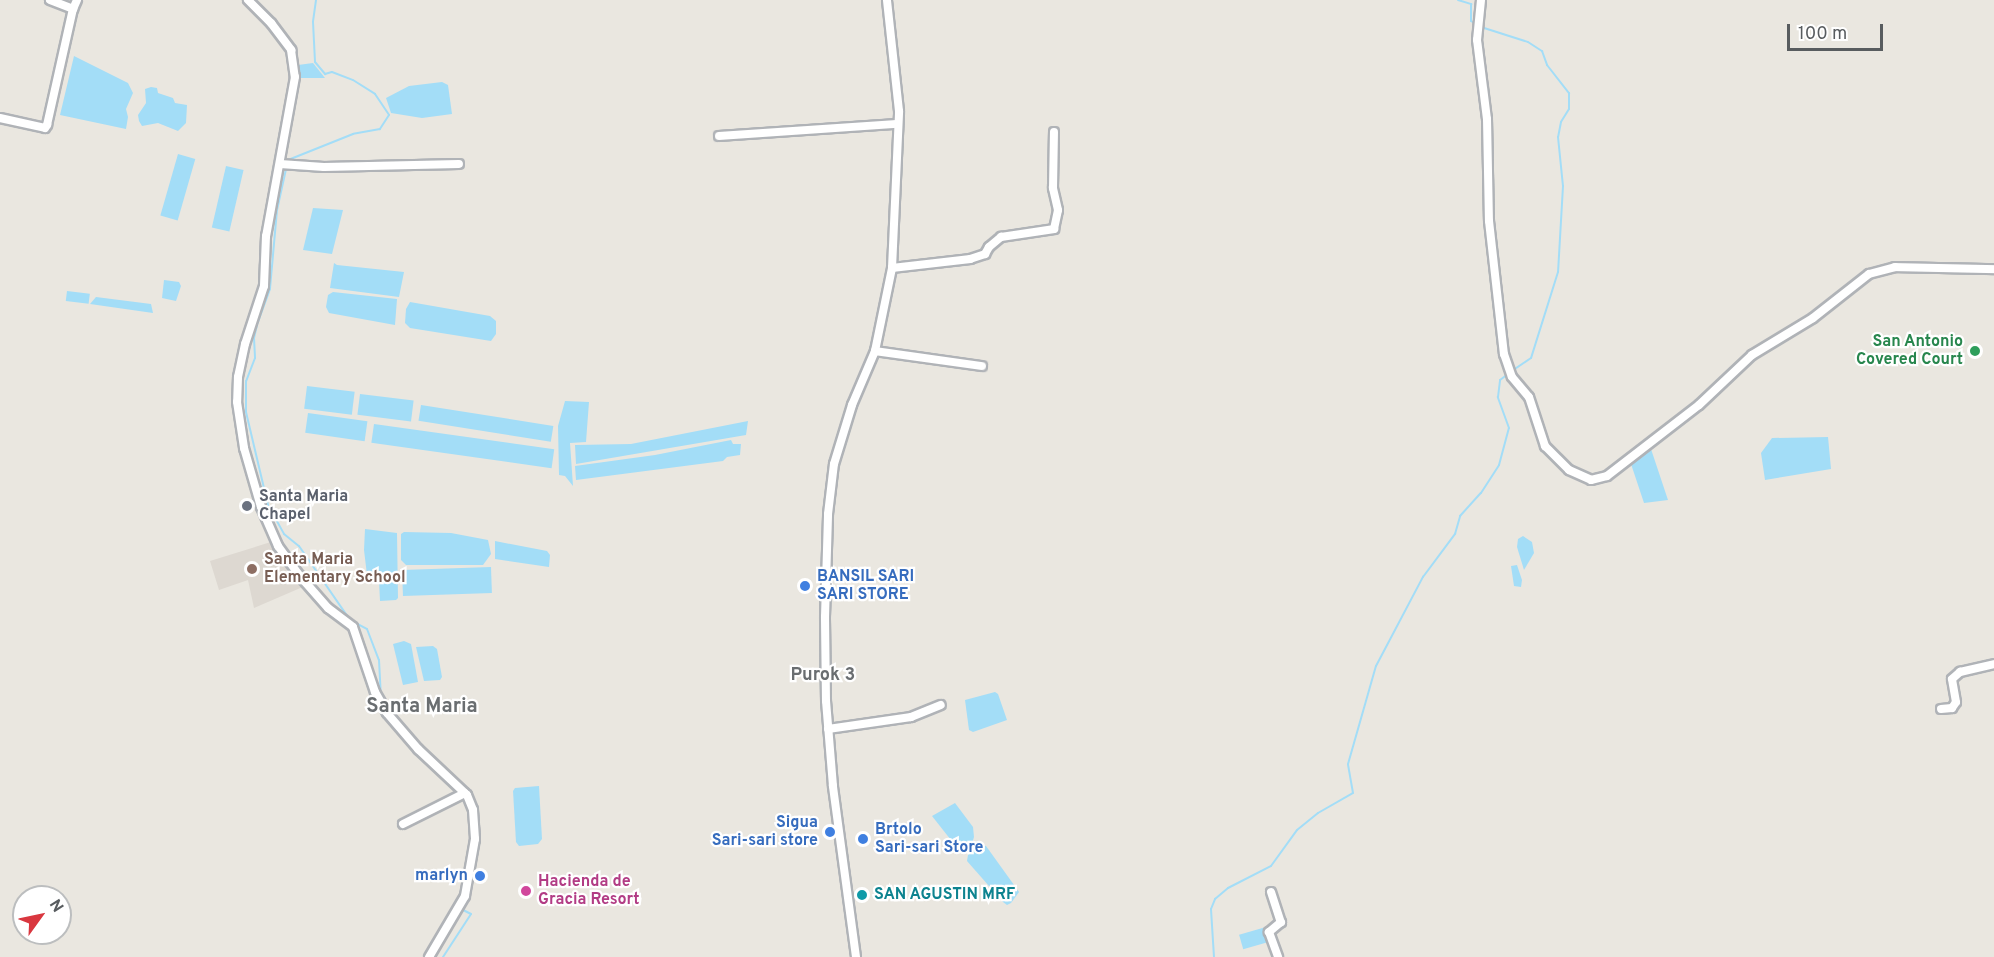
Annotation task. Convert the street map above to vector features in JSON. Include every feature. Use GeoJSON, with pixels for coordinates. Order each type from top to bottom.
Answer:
{"type":"FeatureCollection","features":[{"type":"Feature","properties":{"kind":"street"},"geometry":{"type":"LineString","coordinates":[[50,0],[74,9]]}},
{"type":"Feature","properties":{"kind":"street"},"geometry":{"type":"LineString","coordinates":[[0,118],[45,128],[47,125],[76,0]]}},
{"type":"Feature","properties":{"kind":"street"},"geometry":{"type":"LineString","coordinates":[[248,0],[271,23],[291,50],[295,66],[293,98],[266,236],[264,286],[245,344],[237,394],[244,448],[261,507],[278,546],[298,575],[330,609],[353,627],[375,693],[387,713],[418,748],[465,793],[473,810],[475,838],[465,897],[429,957]]}},
{"type":"Feature","properties":{"kind":"street"},"geometry":{"type":"LineString","coordinates":[[856,957],[832,786],[828,729],[825,617],[828,514],[834,464],[852,405],[875,351],[892,268],[897,124],[895,61],[888,0]]}},
{"type":"Feature","properties":{"kind":"street"},"geometry":{"type":"LineString","coordinates":[[1481,0],[1477,40],[1487,119],[1489,221],[1507,368],[1528,396],[1545,446],[1569,470],[1590,480],[1598,480],[1699,405],[1752,355],[1813,318],[1869,274],[1895,267],[1994,269]]}},
{"type":"Feature","properties":{"kind":"street"},"geometry":{"type":"LineString","coordinates":[[719,136],[897,124]]}},
{"type":"Feature","properties":{"kind":"street"},"geometry":{"type":"LineString","coordinates":[[892,268],[970,259],[985,254],[989,247],[1001,237],[1054,229],[1058,210],[1053,188],[1054,132]]}},
{"type":"Feature","properties":{"kind":"street"},"geometry":{"type":"LineString","coordinates":[[280,164],[459,164]]}},
{"type":"Feature","properties":{"kind":"street"},"geometry":{"type":"LineString","coordinates":[[875,351],[982,366]]}},
{"type":"Feature","properties":{"kind":"street"},"geometry":{"type":"LineString","coordinates":[[1941,710],[1952,708],[1956,702],[1952,679],[1960,672],[1994,664]]}},
{"type":"Feature","properties":{"kind":"street"},"geometry":{"type":"LineString","coordinates":[[828,729],[911,717],[941,705]]}},
{"type":"Feature","properties":{"kind":"street"},"geometry":{"type":"LineString","coordinates":[[403,824],[465,793]]}},
{"type":"Feature","properties":{"kind":"street"},"geometry":{"type":"LineString","coordinates":[[1271,892],[1281,922],[1269,932],[1278,957]]}},
{"type":"Feature","properties":{"kind":"shaded area","name":"Santa Maria Elementary School"},"geometry":{"type":"Polygon","coordinates":[[[274,541],[305,586],[254,608],[248,580],[219,590],[210,561],[274,541]]]}},
{"type":"Feature","properties":{"kind":"water"},"geometry":{"type":"Polygon","coordinates":[[[74,56],[128,83],[133,93],[126,109],[128,117],[126,129],[60,115],[74,56]]]}},
{"type":"Feature","properties":{"kind":"water"},"geometry":{"type":"Polygon","coordinates":[[[313,63],[325,78],[298,78],[298,65],[313,63]]]}},
{"type":"Feature","properties":{"kind":"water"},"geometry":{"type":"Polygon","coordinates":[[[442,82],[448,85],[452,114],[422,118],[391,113],[386,98],[409,86],[442,82]]]}},
{"type":"Feature","properties":{"kind":"water"},"geometry":{"type":"Polygon","coordinates":[[[157,88],[158,93],[173,98],[175,103],[187,105],[186,123],[178,131],[158,123],[142,126],[138,115],[146,103],[145,89],[157,88]]]}},
{"type":"Feature","properties":{"kind":"water"},"geometry":{"type":"Polygon","coordinates":[[[178,154],[195,159],[178,220],[160,216],[178,154]]]}},
{"type":"Feature","properties":{"kind":"water"},"geometry":{"type":"Polygon","coordinates":[[[226,166],[244,170],[229,231],[212,227],[226,166]]]}},
{"type":"Feature","properties":{"kind":"water"},"geometry":{"type":"Polygon","coordinates":[[[313,208],[343,210],[332,254],[303,250],[313,208]]]}},
{"type":"Feature","properties":{"kind":"water"},"geometry":{"type":"Polygon","coordinates":[[[334,263],[404,272],[399,297],[330,288],[334,263]]]}},
{"type":"Feature","properties":{"kind":"water"},"geometry":{"type":"Polygon","coordinates":[[[164,280],[179,282],[181,286],[176,301],[162,298],[164,280]]]}},
{"type":"Feature","properties":{"kind":"water"},"geometry":{"type":"Polygon","coordinates":[[[67,291],[90,294],[89,304],[66,301],[67,291]]]}},
{"type":"Feature","properties":{"kind":"water"},"geometry":{"type":"Polygon","coordinates":[[[333,292],[397,299],[395,325],[329,313],[326,307],[328,295],[333,292]]]}},
{"type":"Feature","properties":{"kind":"water"},"geometry":{"type":"Polygon","coordinates":[[[96,297],[151,304],[153,313],[90,304],[96,297]]]}},
{"type":"Feature","properties":{"kind":"water"},"geometry":{"type":"Polygon","coordinates":[[[410,302],[490,316],[496,321],[496,334],[491,341],[410,328],[405,323],[406,309],[410,302]]]}},
{"type":"Feature","properties":{"kind":"water"},"geometry":{"type":"Polygon","coordinates":[[[307,386],[355,392],[352,415],[304,409],[307,386]]]}},
{"type":"Feature","properties":{"kind":"water"},"geometry":{"type":"Polygon","coordinates":[[[360,394],[414,401],[411,421],[357,415],[360,394]]]}},
{"type":"Feature","properties":{"kind":"water"},"geometry":{"type":"Polygon","coordinates":[[[565,401],[589,402],[586,442],[570,443],[573,486],[565,476],[559,475],[558,426],[565,401]]]}},
{"type":"Feature","properties":{"kind":"water"},"geometry":{"type":"Polygon","coordinates":[[[421,405],[553,426],[551,442],[418,421],[421,405]]]}},
{"type":"Feature","properties":{"kind":"water"},"geometry":{"type":"Polygon","coordinates":[[[308,413],[367,421],[365,441],[305,433],[308,413]]]}},
{"type":"Feature","properties":{"kind":"water"},"geometry":{"type":"Polygon","coordinates":[[[748,421],[746,435],[576,464],[575,445],[631,444],[748,421]]]}},
{"type":"Feature","properties":{"kind":"water"},"geometry":{"type":"Polygon","coordinates":[[[374,424],[554,449],[552,468],[371,443],[374,424]]]}},
{"type":"Feature","properties":{"kind":"water"},"geometry":{"type":"Polygon","coordinates":[[[1828,437],[1831,469],[1765,480],[1761,453],[1772,438],[1828,437]]]}},
{"type":"Feature","properties":{"kind":"water"},"geometry":{"type":"Polygon","coordinates":[[[731,440],[733,444],[741,444],[740,455],[727,457],[723,461],[576,480],[575,466],[655,455],[731,440]]]}},
{"type":"Feature","properties":{"kind":"water"},"geometry":{"type":"Polygon","coordinates":[[[1651,449],[1668,500],[1644,503],[1631,464],[1651,449]]]}},
{"type":"Feature","properties":{"kind":"water"},"geometry":{"type":"Polygon","coordinates":[[[365,529],[397,533],[398,598],[396,600],[380,601],[379,580],[367,575],[364,550],[365,529]]]}},
{"type":"Feature","properties":{"kind":"water"},"geometry":{"type":"Polygon","coordinates":[[[404,532],[451,533],[488,540],[491,554],[483,565],[406,565],[401,560],[401,534],[404,532]]]}},
{"type":"Feature","properties":{"kind":"water"},"geometry":{"type":"Polygon","coordinates":[[[1523,536],[1532,542],[1534,553],[1524,570],[1517,547],[1518,539],[1523,536]]]}},
{"type":"Feature","properties":{"kind":"water"},"geometry":{"type":"Polygon","coordinates":[[[495,541],[547,551],[550,555],[549,567],[495,559],[495,541]]]}},
{"type":"Feature","properties":{"kind":"water"},"geometry":{"type":"Polygon","coordinates":[[[1517,565],[1522,580],[1521,587],[1514,586],[1511,566],[1517,565]]]}},
{"type":"Feature","properties":{"kind":"water"},"geometry":{"type":"Polygon","coordinates":[[[491,567],[492,593],[403,596],[402,570],[491,567]]]}},
{"type":"Feature","properties":{"kind":"water"},"geometry":{"type":"Polygon","coordinates":[[[404,641],[411,644],[418,682],[403,685],[393,644],[404,641]]]}},
{"type":"Feature","properties":{"kind":"water"},"geometry":{"type":"Polygon","coordinates":[[[433,646],[437,649],[442,677],[440,680],[424,681],[416,647],[433,646]]]}},
{"type":"Feature","properties":{"kind":"water"},"geometry":{"type":"Polygon","coordinates":[[[995,692],[998,694],[1007,720],[973,732],[969,730],[965,700],[995,692]]]}},
{"type":"Feature","properties":{"kind":"water"},"geometry":{"type":"Polygon","coordinates":[[[539,786],[542,839],[538,844],[519,846],[516,842],[513,791],[515,788],[539,786]]]}},
{"type":"Feature","properties":{"kind":"water"},"geometry":{"type":"Polygon","coordinates":[[[955,803],[973,827],[972,844],[963,849],[958,849],[932,816],[955,803]]]}},
{"type":"Feature","properties":{"kind":"water"},"geometry":{"type":"Polygon","coordinates":[[[980,845],[986,846],[1019,892],[1007,905],[967,861],[968,855],[980,845]]]}},
{"type":"Feature","properties":{"kind":"water"},"geometry":{"type":"Polygon","coordinates":[[[1266,927],[1270,941],[1243,949],[1239,935],[1266,927]]]}},
{"type":"Feature","properties":{"kind":"waterway"},"geometry":{"type":"LineString","coordinates":[[316,0],[313,22],[315,62],[325,74],[332,72],[353,80],[375,94],[389,115],[380,129],[353,134],[288,160],[277,210],[270,289],[257,325],[254,338],[255,358],[246,381],[246,412],[268,505],[284,534],[299,546],[350,620],[367,629],[379,660],[381,696]]}},
{"type":"Feature","properties":{"kind":"waterway"},"geometry":{"type":"LineString","coordinates":[[1458,0],[1471,4],[1471,21],[1476,24]]}},
{"type":"Feature","properties":{"kind":"waterway"},"geometry":{"type":"LineString","coordinates":[[1481,27],[1528,42],[1542,51],[1547,65],[1569,93],[1569,109],[1561,122],[1558,137],[1563,186],[1558,272],[1531,358],[1512,371]]}},
{"type":"Feature","properties":{"kind":"waterway"},"geometry":{"type":"LineString","coordinates":[[1214,957],[1211,909],[1215,899],[1228,888],[1271,866],[1297,830],[1318,813],[1353,793],[1348,764],[1376,666],[1423,577],[1455,534],[1460,516],[1481,493],[1499,465],[1509,428],[1498,397],[1500,380],[1508,374]]}},
{"type":"Feature","properties":{"kind":"waterway"},"geometry":{"type":"LineString","coordinates":[[443,957],[471,914],[461,909]]}},
{"type":"Feature","properties":{"kind":"place","name":"San Antonio Covered Court"},"geometry":{"type":"Point","coordinates":[1975,351]}},
{"type":"Feature","properties":{"kind":"place","name":"Santa Maria Chapel"},"geometry":{"type":"Point","coordinates":[247,506]}},
{"type":"Feature","properties":{"kind":"place","name":"Santa Maria Elementary School"},"geometry":{"type":"Point","coordinates":[252,569]}},
{"type":"Feature","properties":{"kind":"place","name":"BANSIL SARI SARI STORE"},"geometry":{"type":"Point","coordinates":[805,586]}},
{"type":"Feature","properties":{"kind":"place","name":"Sigua Sari-sari store"},"geometry":{"type":"Point","coordinates":[830,832]}},
{"type":"Feature","properties":{"kind":"place","name":"Brtolo Sari-sari Store"},"geometry":{"type":"Point","coordinates":[863,839]}},
{"type":"Feature","properties":{"kind":"place","name":"marlyn"},"geometry":{"type":"Point","coordinates":[480,876]}},
{"type":"Feature","properties":{"kind":"place","name":"Hacienda de Gracia Resort"},"geometry":{"type":"Point","coordinates":[526,891]}},
{"type":"Feature","properties":{"kind":"place","name":"SAN AGUSTIN MRF"},"geometry":{"type":"Point","coordinates":[862,895]}},
{"type":"Feature","properties":{"kind":"district","name":"Purok 3"},"geometry":{"type":"Point","coordinates":[823,676]}},
{"type":"Feature","properties":{"kind":"district","name":"Santa Maria"},"geometry":{"type":"Point","coordinates":[422,707]}}]}
